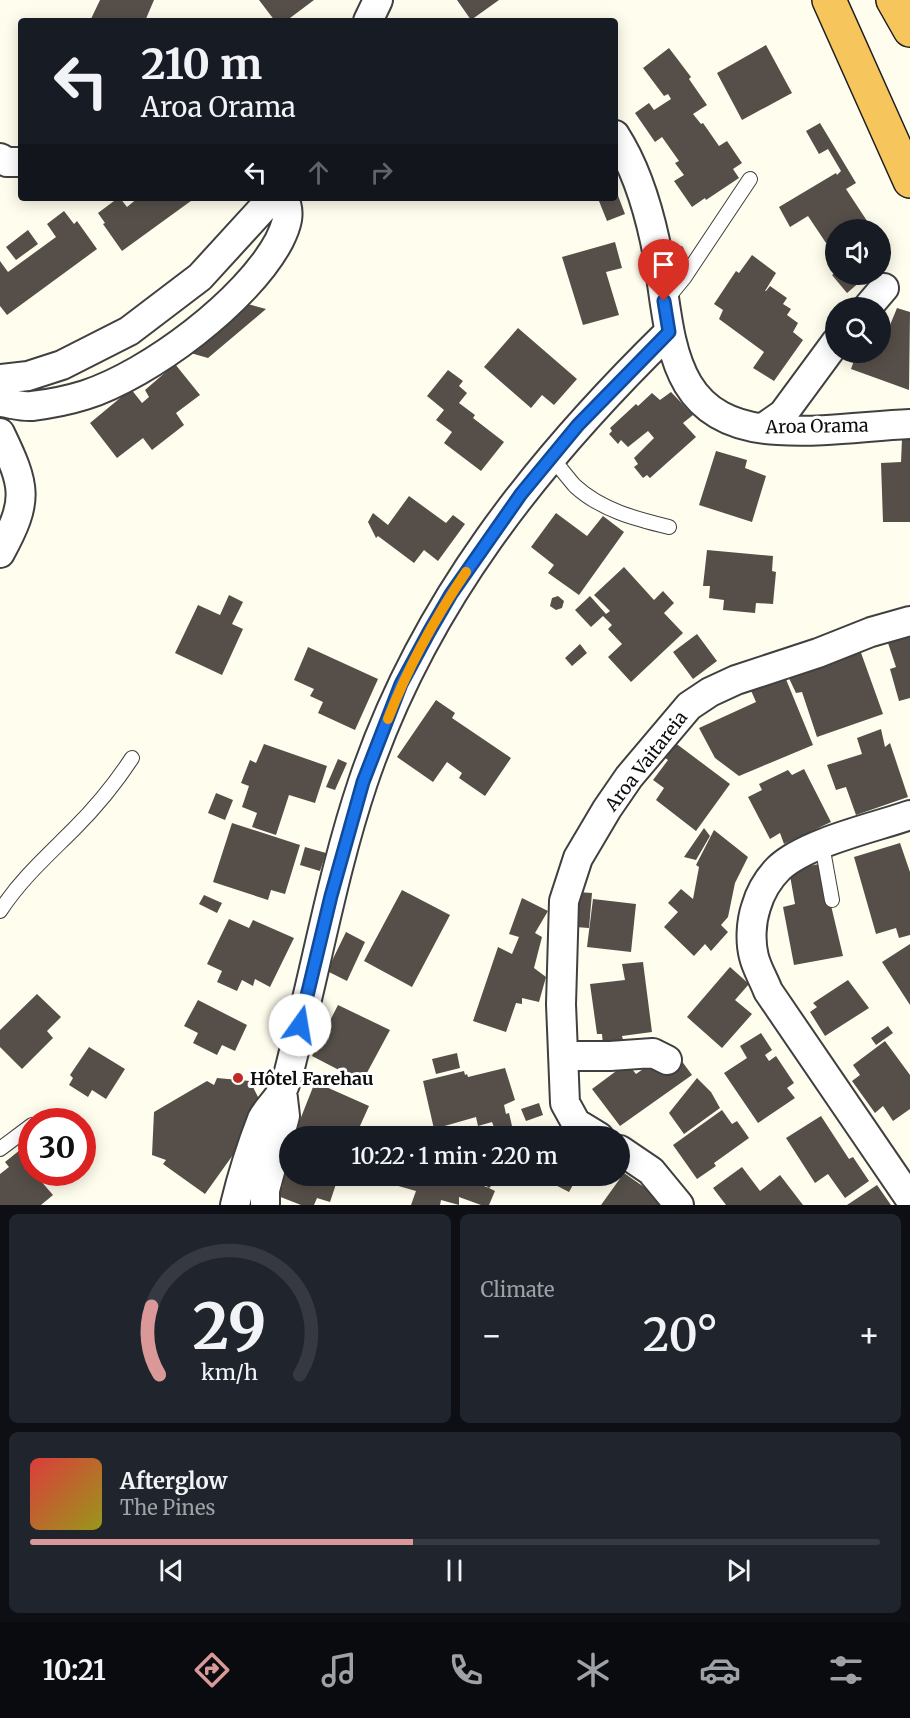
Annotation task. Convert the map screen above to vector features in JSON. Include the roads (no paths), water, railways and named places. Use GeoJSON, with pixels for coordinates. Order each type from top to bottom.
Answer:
{"type":"FeatureCollection","features":[{"type":"Feature","properties":{"kind":"highway"},"geometry":{"type":"LineString","coordinates":[[829,0],[910,181]]}},
{"type":"Feature","properties":{"kind":"highway"},"geometry":{"type":"LineString","coordinates":[[892,0],[910,30]]}},
{"type":"Feature","properties":{"kind":"street"},"geometry":{"type":"LineString","coordinates":[[369,18],[378,0]]}},
{"type":"Feature","properties":{"kind":"street","name":"Aroa Orama"},"geometry":{"type":"LineString","coordinates":[[618,140],[627,153],[655,240],[669,332],[677,365],[700,402],[720,416],[744,424],[778,430],[910,424]]}},
{"type":"Feature","properties":{"kind":"street"},"geometry":{"type":"LineString","coordinates":[[0,158],[8,162],[18,162]]}},
{"type":"Feature","properties":{"kind":"street"},"geometry":{"type":"LineString","coordinates":[[0,379],[28,376],[62,365],[129,331],[200,277],[268,201]]}},
{"type":"Feature","properties":{"kind":"street"},"geometry":{"type":"LineString","coordinates":[[0,402],[30,406],[86,394],[131,374],[180,343],[216,315],[249,283],[272,253],[284,230],[288,213],[285,201]]}},
{"type":"Feature","properties":{"kind":"street"},"geometry":{"type":"LineString","coordinates":[[235,1205],[240,1183],[263,1117],[282,1090],[295,1047],[331,896],[363,782],[401,684],[451,594],[521,494],[578,425],[669,332]]}},
{"type":"Feature","properties":{"kind":"street"},"geometry":{"type":"LineString","coordinates":[[763,428],[783,414],[825,357]]}},
{"type":"Feature","properties":{"kind":"street"},"geometry":{"type":"LineString","coordinates":[[0,433],[21,486],[20,512],[0,553]]}},
{"type":"Feature","properties":{"kind":"street","name":"Aroa Vaitareia"},"geometry":{"type":"LineString","coordinates":[[581,1126],[576,1123],[565,1103],[561,1004],[564,901],[578,858],[607,809],[629,777],[689,706],[710,692],[736,680],[818,653],[871,632],[910,621]]}},
{"type":"Feature","properties":{"kind":"street"},"geometry":{"type":"LineString","coordinates":[[910,815],[822,845],[795,857],[779,868],[768,882],[758,901],[752,920],[753,957],[768,991],[910,1199]]}},
{"type":"Feature","properties":{"kind":"street"},"geometry":{"type":"LineString","coordinates":[[563,1056],[653,1053],[667,1060]]}},
{"type":"Feature","properties":{"kind":"street"},"geometry":{"type":"LineString","coordinates":[[265,1203],[264,1190],[285,1116],[282,1090]]}},
{"type":"Feature","properties":{"kind":"street"},"geometry":{"type":"LineString","coordinates":[[630,1157],[651,1171],[679,1205]]}},
{"type":"Feature","properties":{"kind":"lane"},"geometry":{"type":"LineString","coordinates":[[664,301],[684,278],[750,179]]}},
{"type":"Feature","properties":{"kind":"lane"},"geometry":{"type":"LineString","coordinates":[[551,457],[576,486],[605,506],[635,519],[669,527]]}},
{"type":"Feature","properties":{"kind":"lane"},"geometry":{"type":"LineString","coordinates":[[0,911],[29,872],[75,829],[111,790],[132,758]]}},
{"type":"Feature","properties":{"kind":"lane"},"geometry":{"type":"LineString","coordinates":[[822,845],[832,900]]}},
{"type":"Feature","properties":{"kind":"lane"},"geometry":{"type":"LineString","coordinates":[[0,1149],[18,1136]]}},
{"type":"Feature","properties":{"kind":"place","name":"Hôtel Farehau"},"geometry":{"type":"Point","coordinates":[238,1078]}}]}
